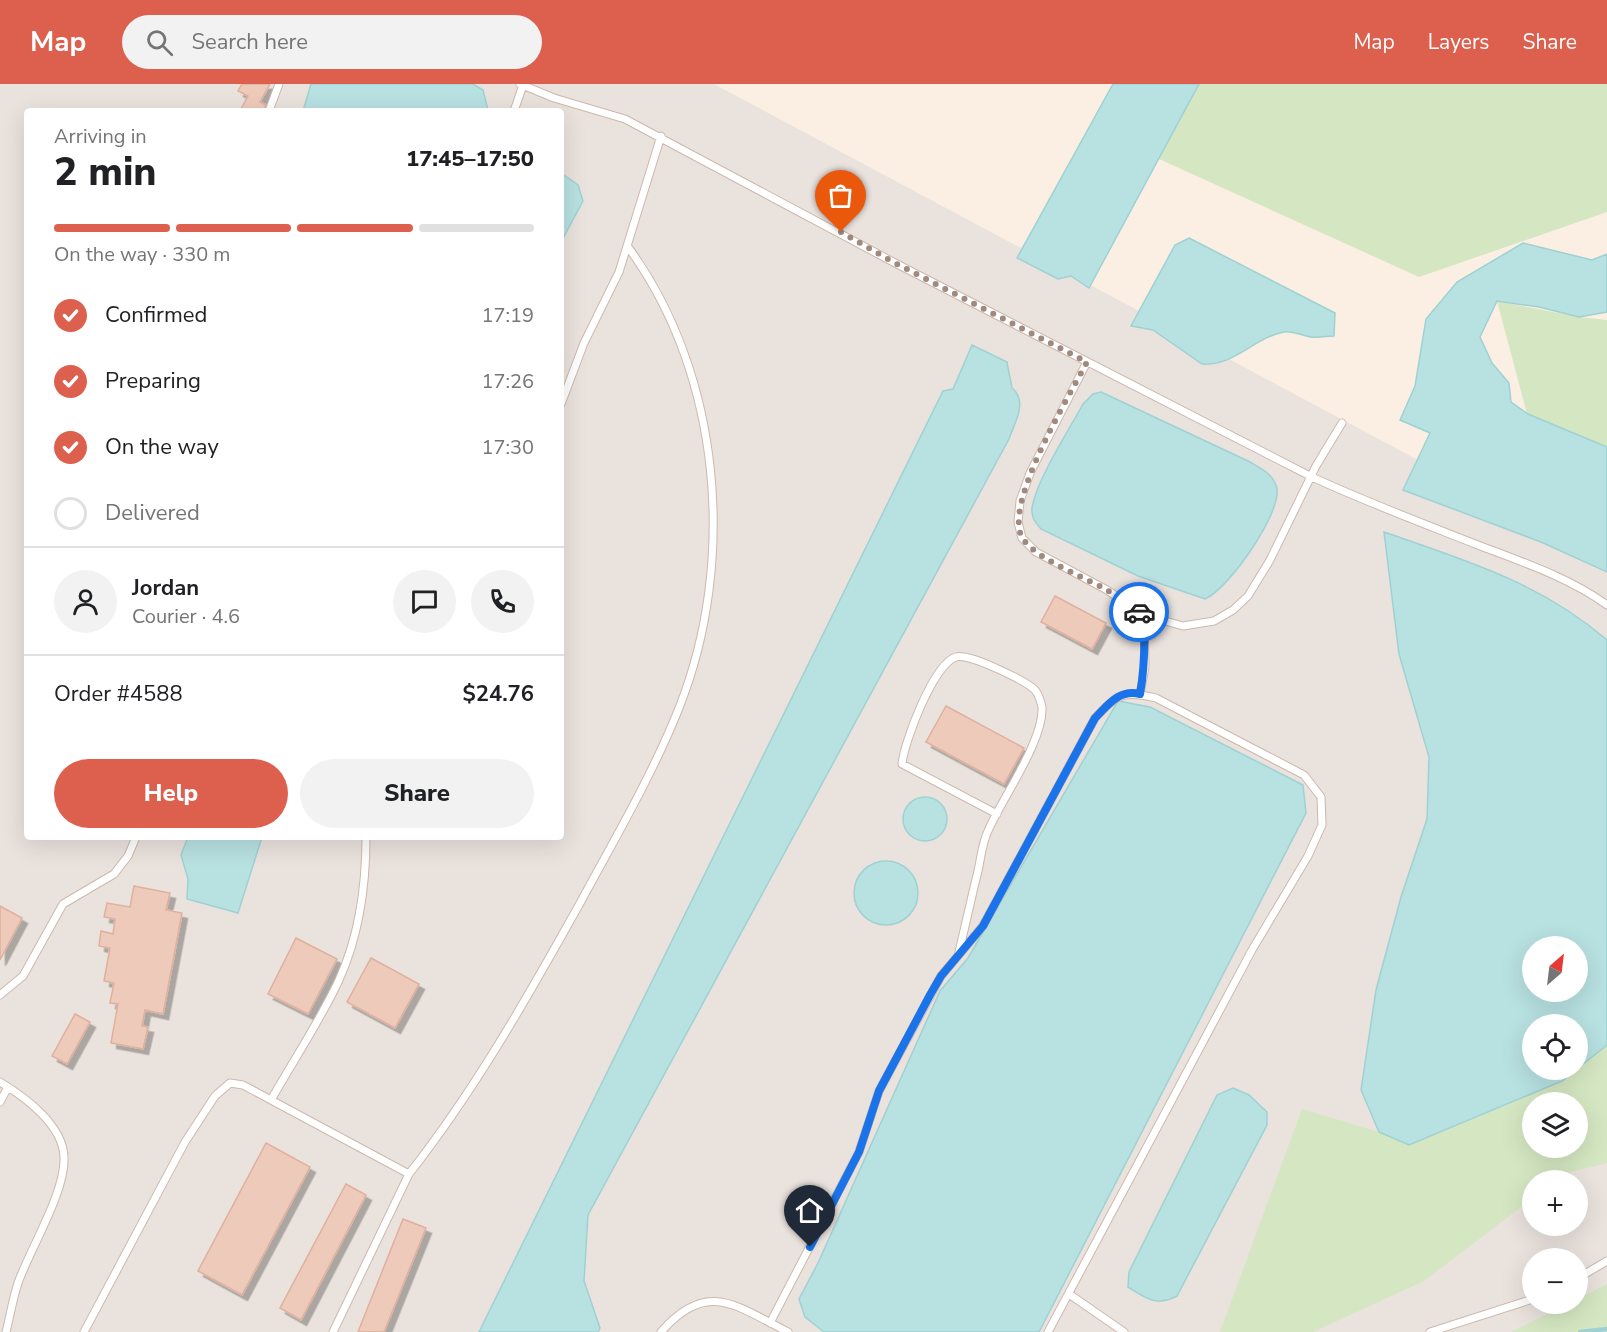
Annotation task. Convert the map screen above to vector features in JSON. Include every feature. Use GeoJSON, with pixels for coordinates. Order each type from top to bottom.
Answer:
{"type":"FeatureCollection","features":[{"type":"Feature","properties":{"kind":"lane"},"geometry":{"type":"LineString","coordinates":[[270,108],[279,84]]}},
{"type":"Feature","properties":{"kind":"lane"},"geometry":{"type":"LineString","coordinates":[[515,108],[522,85],[554,98],[626,118],[895,263],[1312,477],[1558,576],[1607,605]]}},
{"type":"Feature","properties":{"kind":"lane"},"geometry":{"type":"LineString","coordinates":[[564,396],[584,344],[628,247],[661,136]]}},
{"type":"Feature","properties":{"kind":"lane"},"geometry":{"type":"LineString","coordinates":[[333,1332],[409,1174],[447,1125],[507,1031],[630,812],[679,708],[704,625],[712,539],[712,489],[707,445],[680,340],[650,276],[628,247]]}},
{"type":"Feature","properties":{"kind":"lane"},"geometry":{"type":"LineString","coordinates":[[1087,362],[1029,473],[1020,501],[1018,522],[1022,538],[1036,552],[1107,590],[1144,615],[1183,626],[1214,621],[1233,610],[1248,596],[1270,560],[1342,423]]}},
{"type":"Feature","properties":{"kind":"lane"},"geometry":{"type":"LineString","coordinates":[[1140,694],[1145,667],[1144,615]]}},
{"type":"Feature","properties":{"kind":"lane"},"geometry":{"type":"LineString","coordinates":[[958,956],[987,833],[997,814],[1039,728],[1042,705],[1036,690],[980,660],[968,656],[956,657],[947,663],[929,691],[912,726],[902,764],[997,814]]}},
{"type":"Feature","properties":{"kind":"lane"},"geometry":{"type":"LineString","coordinates":[[770,1323],[859,1152],[879,1091],[941,976],[983,926],[1095,718],[1115,697],[1133,693],[1156,698],[1304,775],[1321,797],[1322,825],[1308,856],[1252,950],[1048,1332]]}},
{"type":"Feature","properties":{"kind":"lane"},"geometry":{"type":"LineString","coordinates":[[0,995],[23,976],[63,904],[114,874],[128,856],[134,840]]}},
{"type":"Feature","properties":{"kind":"lane"},"geometry":{"type":"LineString","coordinates":[[271,1100],[339,980],[353,942],[362,897],[366,840]]}},
{"type":"Feature","properties":{"kind":"lane"},"geometry":{"type":"LineString","coordinates":[[0,1082],[46,1118],[58,1139],[64,1156],[61,1179],[18,1284],[6,1332]]}},
{"type":"Feature","properties":{"kind":"lane"},"geometry":{"type":"LineString","coordinates":[[84,1332],[185,1142],[215,1096],[230,1083],[243,1086],[271,1100],[409,1174]]}},
{"type":"Feature","properties":{"kind":"lane"},"geometry":{"type":"LineString","coordinates":[[0,1102],[8,1087]]}},
{"type":"Feature","properties":{"kind":"lane"},"geometry":{"type":"LineString","coordinates":[[1588,1272],[1607,1261]]}},
{"type":"Feature","properties":{"kind":"lane"},"geometry":{"type":"LineString","coordinates":[[1069,1294],[1124,1332]]}},
{"type":"Feature","properties":{"kind":"lane"},"geometry":{"type":"LineString","coordinates":[[661,1332],[676,1315],[702,1301],[729,1302],[788,1332]]}},
{"type":"Feature","properties":{"kind":"lane"},"geometry":{"type":"LineString","coordinates":[[1430,1332],[1522,1303]]}},
{"type":"Feature","properties":{"kind":"shaded area"},"geometry":{"type":"Polygon","coordinates":[[[0,84],[714,84],[1607,561],[1607,1332],[0,1332],[0,84]]]}},
{"type":"Feature","properties":{"kind":"green space"},"geometry":{"type":"Polygon","coordinates":[[[1199,84],[1607,84],[1607,212],[1419,277],[1159,159],[1199,84]]]}},
{"type":"Feature","properties":{"kind":"green space"},"geometry":{"type":"Polygon","coordinates":[[[1497,301],[1579,317],[1607,320],[1607,447],[1527,414],[1497,301]]]}},
{"type":"Feature","properties":{"kind":"green space"},"geometry":{"type":"Polygon","coordinates":[[[1607,1045],[1607,1163],[1579,1170],[1522,1170],[1522,1206],[1424,1281],[1313,1332],[1220,1332],[1302,1109],[1379,1132],[1409,1145],[1522,1098],[1522,1158],[1588,1158],[1588,1092],[1536,1092],[1563,1080],[1588,1080],[1588,1060],[1607,1045]]]}},
{"type":"Feature","properties":{"kind":"green space"},"geometry":{"type":"Polygon","coordinates":[[[1607,1284],[1607,1332],[1511,1332],[1548,1314],[1588,1314],[1588,1294],[1607,1284]]]}},
{"type":"Feature","properties":{"kind":"water"},"geometry":{"type":"Polygon","coordinates":[[[311,84],[473,84],[483,90],[488,108],[304,108],[311,84]]]}},
{"type":"Feature","properties":{"kind":"water"},"geometry":{"type":"Polygon","coordinates":[[[1113,84],[1199,84],[1089,288],[1071,276],[1058,279],[1017,258],[1113,84]]]}},
{"type":"Feature","properties":{"kind":"water"},"geometry":{"type":"Polygon","coordinates":[[[564,175],[578,185],[583,201],[564,236],[564,175]]]}},
{"type":"Feature","properties":{"kind":"water"},"geometry":{"type":"Polygon","coordinates":[[[1189,238],[1335,313],[1334,336],[1314,337],[1284,332],[1273,335],[1224,361],[1202,364],[1153,330],[1131,326],[1175,245],[1189,238]]]}},
{"type":"Feature","properties":{"kind":"water"},"geometry":{"type":"Polygon","coordinates":[[[1523,243],[1592,260],[1607,254],[1607,312],[1579,317],[1539,307],[1497,301],[1480,337],[1492,363],[1509,383],[1511,402],[1528,414],[1607,447],[1607,572],[1541,542],[1403,490],[1430,433],[1400,420],[1415,386],[1426,319],[1457,282],[1523,243]]]}},
{"type":"Feature","properties":{"kind":"water"},"geometry":{"type":"Polygon","coordinates":[[[972,345],[1007,362],[1012,388],[1017,393],[1020,405],[1014,426],[588,1215],[584,1281],[600,1328],[598,1332],[479,1332],[943,391],[953,389],[972,345]]]}},
{"type":"Feature","properties":{"kind":"water"},"geometry":{"type":"Polygon","coordinates":[[[1101,392],[1248,461],[1264,470],[1274,480],[1277,496],[1264,529],[1227,581],[1205,599],[1138,576],[1041,529],[1034,519],[1032,508],[1035,497],[1054,456],[1083,404],[1093,394],[1101,392]]]}},
{"type":"Feature","properties":{"kind":"water"},"geometry":{"type":"Polygon","coordinates":[[[1384,532],[1473,563],[1529,588],[1582,620],[1607,640],[1607,1045],[1588,1060],[1588,1014],[1522,1014],[1522,1080],[1563,1080],[1536,1092],[1522,1092],[1522,1098],[1409,1145],[1379,1132],[1361,1090],[1376,990],[1401,897],[1427,819],[1429,757],[1399,654],[1384,532]]]}},
{"type":"Feature","properties":{"kind":"water"},"geometry":{"type":"Polygon","coordinates":[[[1118,701],[1150,707],[1303,785],[1306,813],[1039,1332],[824,1332],[805,1317],[799,1299],[818,1263],[940,991],[968,958],[1118,701]]]}},
{"type":"Feature","properties":{"kind":"water"},"geometry":{"type":"Polygon","coordinates":[[[925,797],[940,804],[947,819],[940,834],[925,841],[910,834],[903,819],[910,804],[925,797]]]}},
{"type":"Feature","properties":{"kind":"water"},"geometry":{"type":"Polygon","coordinates":[[[187,840],[261,840],[238,913],[187,899],[188,879],[181,855],[187,840]]]}},
{"type":"Feature","properties":{"kind":"water"},"geometry":{"type":"Polygon","coordinates":[[[880,861],[892,861],[909,870],[916,881],[918,893],[916,905],[909,916],[892,925],[880,925],[868,920],[859,911],[854,899],[854,887],[859,875],[868,866],[880,861]]]}},
{"type":"Feature","properties":{"kind":"water"},"geometry":{"type":"Polygon","coordinates":[[[1233,1088],[1249,1095],[1267,1112],[1267,1125],[1177,1296],[1163,1301],[1145,1298],[1128,1287],[1129,1272],[1217,1095],[1233,1088]]]}},
{"type":"Feature","properties":{"kind":"building"},"geometry":{"type":"Polygon","coordinates":[[[242,84],[270,84],[260,102],[266,105],[264,108],[242,108],[248,96],[238,91],[242,84]]]}},
{"type":"Feature","properties":{"kind":"building"},"geometry":{"type":"Polygon","coordinates":[[[1055,596],[1106,623],[1092,649],[1041,622],[1055,596]]]}},
{"type":"Feature","properties":{"kind":"building"},"geometry":{"type":"Polygon","coordinates":[[[946,706],[1024,748],[1004,784],[926,742],[946,706]]]}},
{"type":"Feature","properties":{"kind":"building"},"geometry":{"type":"Polygon","coordinates":[[[134,886],[170,893],[166,910],[182,913],[163,1014],[145,1010],[142,1026],[148,1027],[143,1049],[111,1043],[118,1004],[110,1003],[114,983],[104,981],[110,948],[99,946],[101,931],[113,934],[115,919],[104,917],[107,903],[130,907],[134,886]]]}},
{"type":"Feature","properties":{"kind":"building"},"geometry":{"type":"Polygon","coordinates":[[[0,906],[22,918],[0,960],[0,906]]]}},
{"type":"Feature","properties":{"kind":"building"},"geometry":{"type":"Polygon","coordinates":[[[296,938],[337,959],[308,1014],[268,994],[296,938]]]}},
{"type":"Feature","properties":{"kind":"building"},"geometry":{"type":"Polygon","coordinates":[[[371,958],[419,984],[395,1028],[347,1002],[371,958]]]}},
{"type":"Feature","properties":{"kind":"building"},"geometry":{"type":"Polygon","coordinates":[[[75,1014],[90,1022],[67,1064],[52,1056],[75,1014]]]}},
{"type":"Feature","properties":{"kind":"building"},"geometry":{"type":"Polygon","coordinates":[[[266,1143],[310,1167],[242,1295],[198,1271],[266,1143]]]}},
{"type":"Feature","properties":{"kind":"building"},"geometry":{"type":"Polygon","coordinates":[[[346,1184],[366,1195],[301,1320],[280,1308],[346,1184]]]}},
{"type":"Feature","properties":{"kind":"building"},"geometry":{"type":"Polygon","coordinates":[[[403,1219],[426,1228],[384,1332],[358,1332],[403,1219]]]}},
{"type":"Feature","properties":{"kind":"waterway"},"geometry":{"type":"LineString","coordinates":[[1580,1332],[1607,1329]]}},
{"type":"Feature","properties":{"kind":"way so far"},"geometry":{"type":"LineString","coordinates":[[841,232],[895,263],[1087,362],[1029,473],[1020,501],[1018,522],[1022,538],[1036,552],[1107,590],[1139,612]]}},
{"type":"Feature","properties":{"kind":"route"},"geometry":{"type":"LineString","coordinates":[[810,1247],[859,1152],[879,1091],[941,976],[983,926],[1095,718],[1115,697],[1133,693],[1140,694],[1145,667],[1145,641],[1144,615],[1139,612]]}}]}
